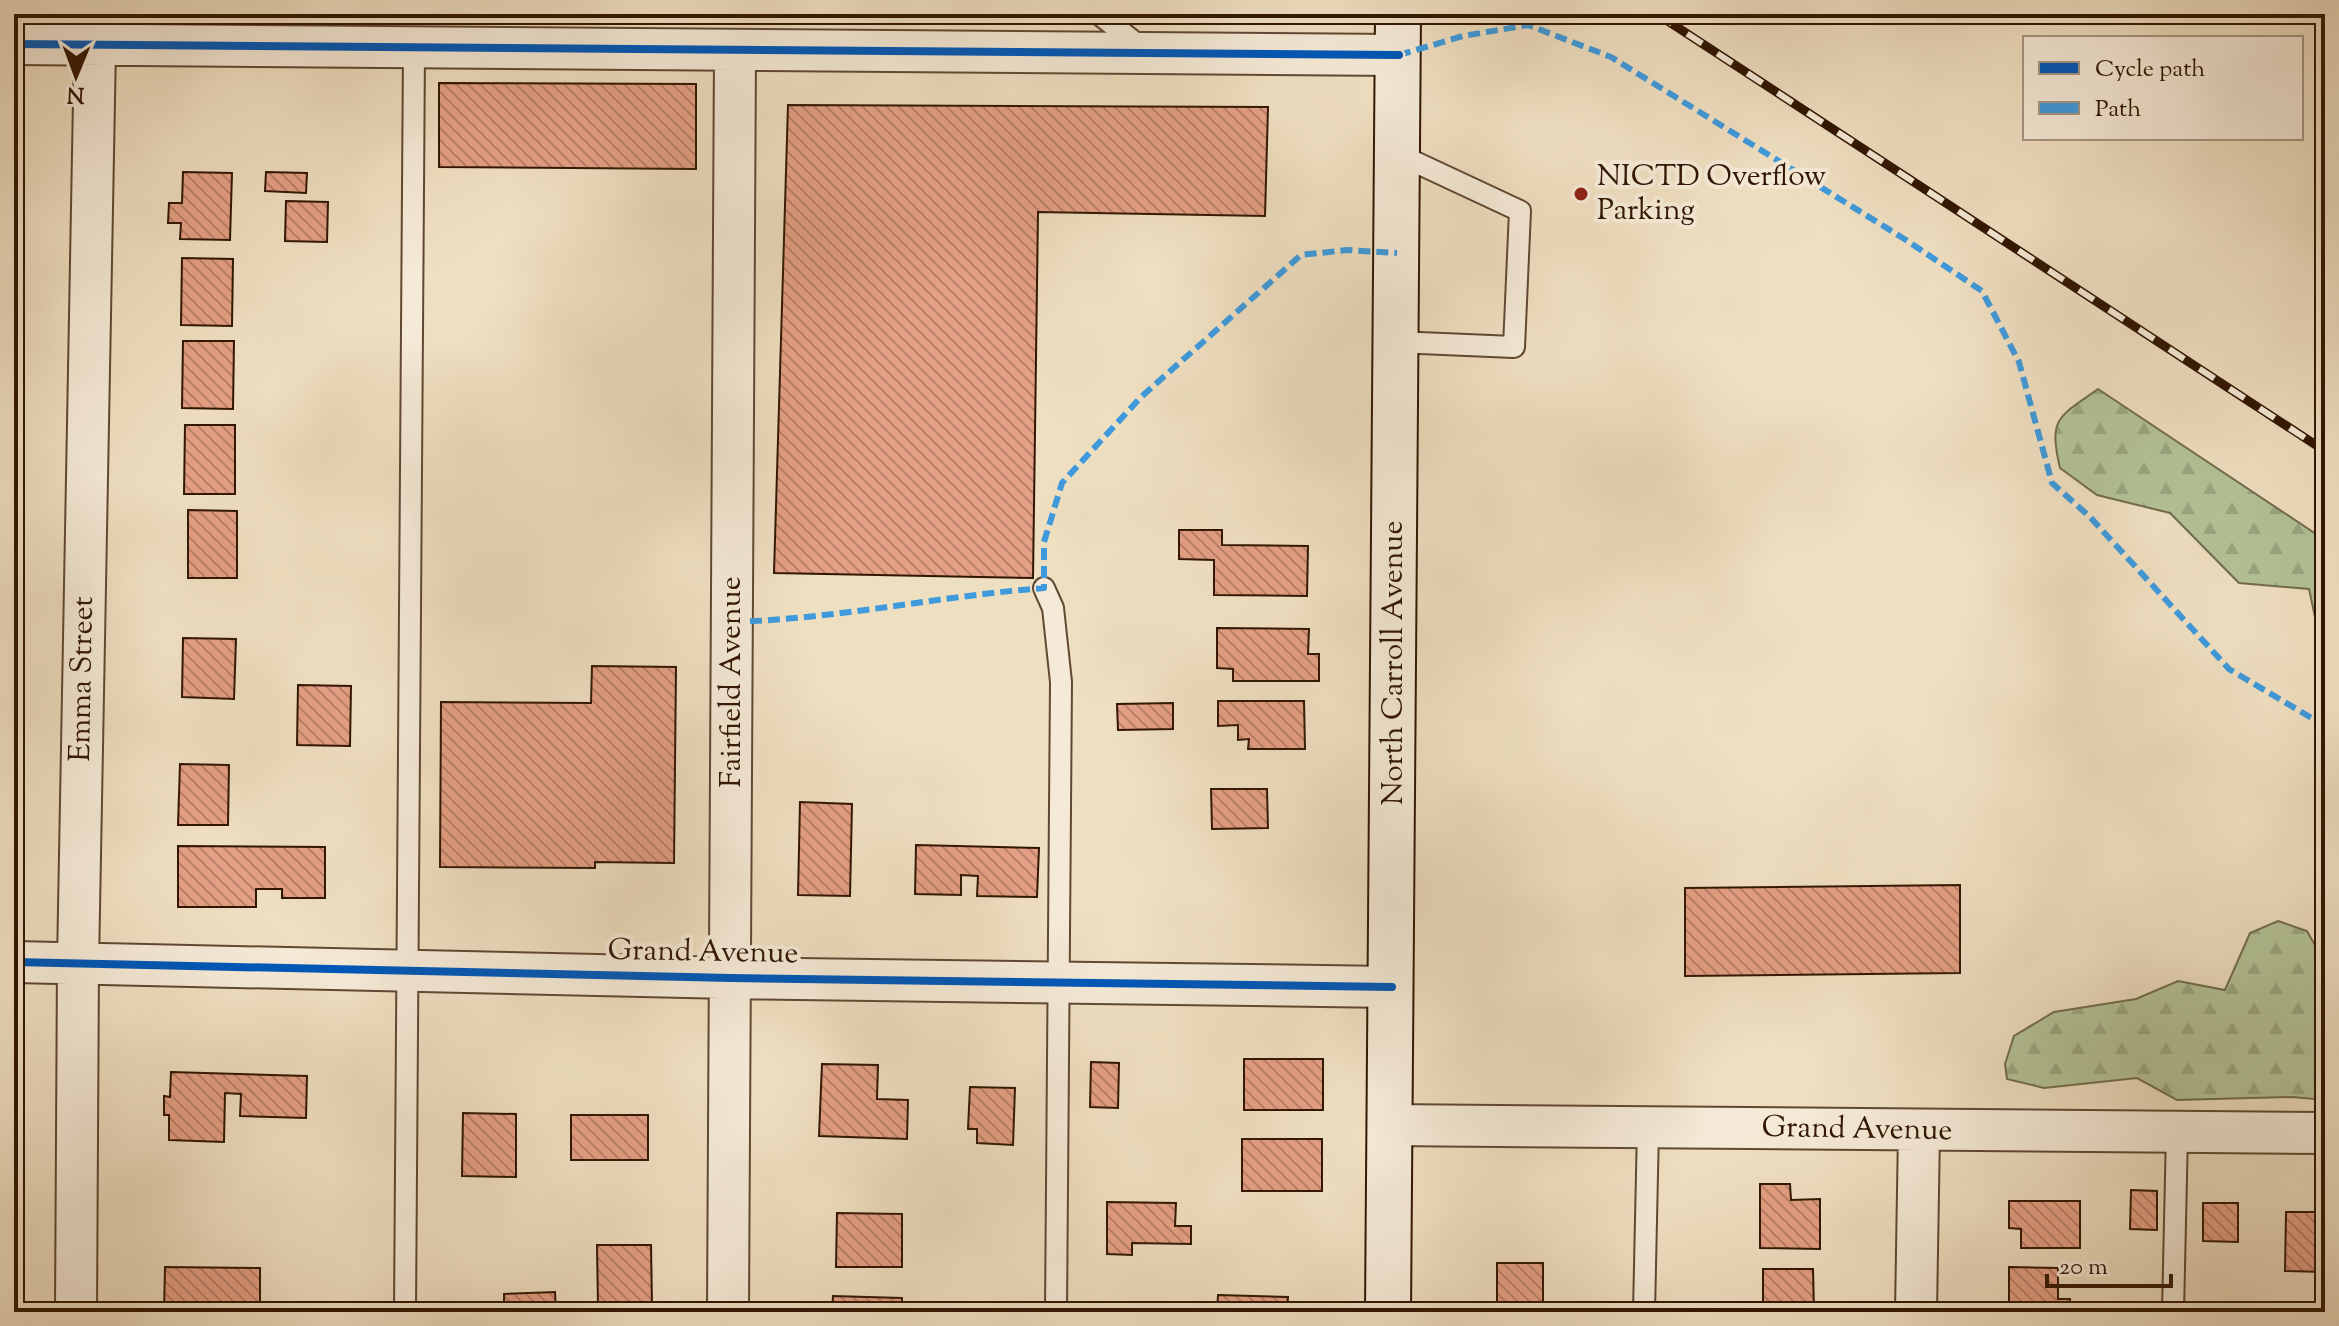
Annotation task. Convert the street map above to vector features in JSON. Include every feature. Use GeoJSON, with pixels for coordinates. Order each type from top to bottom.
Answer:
{"type":"FeatureCollection","features":[{"type":"Feature","properties":{"kind":"street"},"geometry":{"type":"LineString","coordinates":[[14,44],[1149,54],[1398,35]]}},
{"type":"Feature","properties":{"kind":"street","name":"North Carroll Avenue"},"geometry":{"type":"LineString","coordinates":[[1388,1312],[1398,35]]}},
{"type":"Feature","properties":{"kind":"street","name":"Emma Street"},"geometry":{"type":"LineString","coordinates":[[76,1312],[78,963],[95,46]]}},
{"type":"Feature","properties":{"kind":"street","name":"Fairfield Avenue"},"geometry":{"type":"LineString","coordinates":[[728,1312],[735,52]]}},
{"type":"Feature","properties":{"kind":"street","name":"Grand Avenue"},"geometry":{"type":"LineString","coordinates":[[14,962],[731,978],[1392,987]]}},
{"type":"Feature","properties":{"kind":"street","name":"Grand Avenue"},"geometry":{"type":"LineString","coordinates":[[1389,1125],[2325,1133]]}},
{"type":"Feature","properties":{"kind":"street"},"geometry":{"type":"LineString","coordinates":[[1916,1312],[1919,1131]]}},
{"type":"Feature","properties":{"kind":"lane"},"geometry":{"type":"LineString","coordinates":[[1099,14],[1149,54]]}},
{"type":"Feature","properties":{"kind":"lane"},"geometry":{"type":"LineString","coordinates":[[405,1312],[414,49]]}},
{"type":"Feature","properties":{"kind":"lane"},"geometry":{"type":"LineString","coordinates":[[1396,342],[1514,347],[1520,211],[1398,154]]}},
{"type":"Feature","properties":{"kind":"lane"},"geometry":{"type":"LineString","coordinates":[[1044,588],[1053,608],[1061,682],[1056,1312]]}},
{"type":"Feature","properties":{"kind":"lane"},"geometry":{"type":"LineString","coordinates":[[1644,1312],[1648,1128]]}},
{"type":"Feature","properties":{"kind":"lane"},"geometry":{"type":"LineString","coordinates":[[2173,1312],[2177,1132]]}},
{"type":"Feature","properties":{"kind":"green space"},"geometry":{"type":"Polygon","coordinates":[[[2098,389],[2325,540],[2325,622],[2315,617],[2309,589],[2239,583],[2170,513],[2097,495],[2060,468],[2056,428],[2066,413],[2098,389]]]}},
{"type":"Feature","properties":{"kind":"green space"},"geometry":{"type":"Polygon","coordinates":[[[2278,921],[2307,931],[2325,963],[2325,1100],[2292,1097],[2177,1100],[2137,1078],[2044,1088],[2007,1079],[2005,1064],[2014,1036],[2054,1012],[2136,999],[2178,981],[2225,990],[2250,933],[2278,921]]]}},
{"type":"Feature","properties":{"kind":"building"},"geometry":{"type":"Polygon","coordinates":[[[439,83],[696,84],[696,169],[439,167],[439,83]]]}},
{"type":"Feature","properties":{"kind":"building"},"geometry":{"type":"Polygon","coordinates":[[[788,105],[1268,107],[1265,216],[1038,212],[1033,578],[774,573],[788,105]]]}},
{"type":"Feature","properties":{"kind":"building"},"geometry":{"type":"Polygon","coordinates":[[[183,172],[232,173],[230,240],[180,239],[181,223],[168,223],[169,203],[182,203],[183,172]]]}},
{"type":"Feature","properties":{"kind":"building"},"geometry":{"type":"Polygon","coordinates":[[[266,172],[307,173],[306,193],[265,191],[266,172]]]}},
{"type":"Feature","properties":{"kind":"building"},"geometry":{"type":"Polygon","coordinates":[[[286,201],[328,202],[327,242],[285,241],[286,201]]]}},
{"type":"Feature","properties":{"kind":"building"},"geometry":{"type":"Polygon","coordinates":[[[182,258],[233,259],[232,326],[181,325],[182,258]]]}},
{"type":"Feature","properties":{"kind":"building"},"geometry":{"type":"Polygon","coordinates":[[[183,341],[234,341],[233,409],[182,408],[183,341]]]}},
{"type":"Feature","properties":{"kind":"building"},"geometry":{"type":"Polygon","coordinates":[[[185,425],[235,425],[235,494],[184,494],[185,425]]]}},
{"type":"Feature","properties":{"kind":"building"},"geometry":{"type":"Polygon","coordinates":[[[188,510],[237,511],[237,578],[188,578],[188,510]]]}},
{"type":"Feature","properties":{"kind":"building"},"geometry":{"type":"Polygon","coordinates":[[[1179,530],[1222,530],[1222,545],[1308,546],[1307,596],[1214,595],[1214,560],[1179,559],[1179,530]]]}},
{"type":"Feature","properties":{"kind":"building"},"geometry":{"type":"Polygon","coordinates":[[[1217,628],[1309,629],[1308,654],[1319,654],[1319,681],[1233,681],[1233,669],[1217,668],[1217,628]]]}},
{"type":"Feature","properties":{"kind":"building"},"geometry":{"type":"Polygon","coordinates":[[[183,638],[236,639],[234,699],[182,697],[183,638]]]}},
{"type":"Feature","properties":{"kind":"building"},"geometry":{"type":"Polygon","coordinates":[[[592,666],[676,667],[674,863],[595,862],[595,868],[440,867],[441,702],[591,703],[592,666]]]}},
{"type":"Feature","properties":{"kind":"building"},"geometry":{"type":"Polygon","coordinates":[[[298,685],[351,686],[350,746],[297,745],[298,685]]]}},
{"type":"Feature","properties":{"kind":"building"},"geometry":{"type":"Polygon","coordinates":[[[1218,701],[1304,701],[1305,749],[1248,749],[1249,739],[1238,740],[1238,725],[1218,726],[1218,701]]]}},
{"type":"Feature","properties":{"kind":"building"},"geometry":{"type":"Polygon","coordinates":[[[1173,703],[1173,729],[1118,730],[1117,704],[1173,703]]]}},
{"type":"Feature","properties":{"kind":"building"},"geometry":{"type":"Polygon","coordinates":[[[180,764],[229,765],[228,825],[178,825],[180,764]]]}},
{"type":"Feature","properties":{"kind":"building"},"geometry":{"type":"Polygon","coordinates":[[[1211,789],[1267,789],[1268,828],[1212,829],[1211,789]]]}},
{"type":"Feature","properties":{"kind":"building"},"geometry":{"type":"Polygon","coordinates":[[[800,802],[852,804],[850,896],[798,895],[800,802]]]}},
{"type":"Feature","properties":{"kind":"building"},"geometry":{"type":"Polygon","coordinates":[[[916,845],[1039,848],[1037,897],[977,896],[978,876],[961,875],[961,895],[915,894],[916,845]]]}},
{"type":"Feature","properties":{"kind":"building"},"geometry":{"type":"Polygon","coordinates":[[[178,846],[325,847],[325,898],[282,898],[282,889],[256,889],[256,907],[178,907],[178,846]]]}},
{"type":"Feature","properties":{"kind":"building"},"geometry":{"type":"Polygon","coordinates":[[[1960,885],[1960,973],[1685,976],[1685,888],[1960,885]]]}},
{"type":"Feature","properties":{"kind":"building"},"geometry":{"type":"Polygon","coordinates":[[[1244,1059],[1323,1059],[1323,1110],[1244,1110],[1244,1059]]]}},
{"type":"Feature","properties":{"kind":"building"},"geometry":{"type":"Polygon","coordinates":[[[1091,1062],[1119,1063],[1118,1108],[1090,1107],[1091,1062]]]}},
{"type":"Feature","properties":{"kind":"building"},"geometry":{"type":"Polygon","coordinates":[[[822,1064],[878,1065],[877,1099],[908,1100],[907,1139],[819,1136],[822,1064]]]}},
{"type":"Feature","properties":{"kind":"building"},"geometry":{"type":"Polygon","coordinates":[[[171,1072],[307,1076],[306,1118],[240,1116],[241,1094],[225,1093],[224,1142],[169,1140],[169,1115],[164,1115],[164,1096],[170,1097],[171,1072]]]}},
{"type":"Feature","properties":{"kind":"building"},"geometry":{"type":"Polygon","coordinates":[[[970,1087],[1015,1088],[1013,1145],[977,1143],[977,1129],[968,1129],[970,1087]]]}},
{"type":"Feature","properties":{"kind":"building"},"geometry":{"type":"Polygon","coordinates":[[[463,1113],[516,1114],[516,1177],[462,1176],[463,1113]]]}},
{"type":"Feature","properties":{"kind":"building"},"geometry":{"type":"Polygon","coordinates":[[[571,1115],[648,1115],[648,1160],[571,1160],[571,1115]]]}},
{"type":"Feature","properties":{"kind":"building"},"geometry":{"type":"Polygon","coordinates":[[[1242,1139],[1322,1139],[1322,1191],[1242,1191],[1242,1139]]]}},
{"type":"Feature","properties":{"kind":"building"},"geometry":{"type":"Polygon","coordinates":[[[1760,1184],[1790,1184],[1791,1200],[1820,1199],[1820,1249],[1760,1248],[1760,1184]]]}},
{"type":"Feature","properties":{"kind":"building"},"geometry":{"type":"Polygon","coordinates":[[[2131,1190],[2157,1191],[2157,1230],[2130,1229],[2131,1190]]]}},
{"type":"Feature","properties":{"kind":"building"},"geometry":{"type":"Polygon","coordinates":[[[2009,1201],[2080,1201],[2080,1248],[2021,1248],[2021,1229],[2009,1228],[2009,1201]]]}},
{"type":"Feature","properties":{"kind":"building"},"geometry":{"type":"Polygon","coordinates":[[[1107,1202],[1176,1203],[1175,1226],[1191,1226],[1191,1244],[1132,1243],[1132,1255],[1107,1254],[1107,1202]]]}},
{"type":"Feature","properties":{"kind":"building"},"geometry":{"type":"Polygon","coordinates":[[[2203,1203],[2238,1203],[2238,1242],[2203,1241],[2203,1203]]]}},
{"type":"Feature","properties":{"kind":"building"},"geometry":{"type":"Polygon","coordinates":[[[2286,1212],[2325,1212],[2325,1272],[2285,1271],[2286,1212]]]}},
{"type":"Feature","properties":{"kind":"building"},"geometry":{"type":"Polygon","coordinates":[[[837,1213],[902,1214],[902,1267],[836,1267],[837,1213]]]}},
{"type":"Feature","properties":{"kind":"building"},"geometry":{"type":"Polygon","coordinates":[[[597,1245],[651,1245],[652,1306],[598,1306],[597,1245]]]}},
{"type":"Feature","properties":{"kind":"building"},"geometry":{"type":"Polygon","coordinates":[[[1497,1263],[1543,1263],[1543,1312],[1497,1312],[1497,1263]]]}},
{"type":"Feature","properties":{"kind":"building"},"geometry":{"type":"Polygon","coordinates":[[[165,1267],[260,1268],[260,1312],[164,1312],[165,1267]]]}},
{"type":"Feature","properties":{"kind":"building"},"geometry":{"type":"Polygon","coordinates":[[[2009,1267],[2058,1268],[2058,1299],[2070,1299],[2070,1312],[2009,1312],[2009,1267]]]}},
{"type":"Feature","properties":{"kind":"building"},"geometry":{"type":"Polygon","coordinates":[[[1763,1269],[1813,1269],[1814,1312],[1763,1312],[1763,1269]]]}},
{"type":"Feature","properties":{"kind":"building"},"geometry":{"type":"Polygon","coordinates":[[[555,1292],[556,1312],[504,1312],[504,1294],[555,1292]]]}},
{"type":"Feature","properties":{"kind":"building"},"geometry":{"type":"Polygon","coordinates":[[[1218,1295],[1288,1297],[1287,1312],[1217,1312],[1218,1295]]]}},
{"type":"Feature","properties":{"kind":"building"},"geometry":{"type":"Polygon","coordinates":[[[833,1296],[902,1298],[902,1312],[832,1312],[833,1296]]]}},
{"type":"Feature","properties":{"kind":"building"},"geometry":{"type":"Polygon","coordinates":[[[2088,1302],[2127,1302],[2127,1312],[2088,1312],[2088,1302]]]}},
{"type":"Feature","properties":{"kind":"building"},"geometry":{"type":"Polygon","coordinates":[[[1122,1305],[1169,1305],[1169,1312],[1121,1312],[1122,1305]]]}},
{"type":"Feature","properties":{"kind":"railway"},"geometry":{"type":"LineString","coordinates":[[1657,14],[2325,451]]}},
{"type":"Feature","properties":{"kind":"marked path"},"geometry":{"type":"LineString","coordinates":[[1399,55],[1463,36],[1528,25],[1611,57],[1906,240],[1982,291],[2019,362],[2052,483],[2090,517],[2229,669],[2325,726]]}},
{"type":"Feature","properties":{"kind":"marked path"},"geometry":{"type":"LineString","coordinates":[[732,622],[810,617],[1044,588],[1044,542],[1062,483],[1141,397],[1301,255],[1347,250],[1397,253]]}},
{"type":"Feature","properties":{"kind":"cycle path"},"geometry":{"type":"LineString","coordinates":[[14,44],[1399,55]]}},
{"type":"Feature","properties":{"kind":"cycle path"},"geometry":{"type":"LineString","coordinates":[[14,962],[731,978],[1392,987]]}},
{"type":"Feature","properties":{"kind":"place","name":"NICTD Overflow Parking"},"geometry":{"type":"Point","coordinates":[1581,194]}}]}
